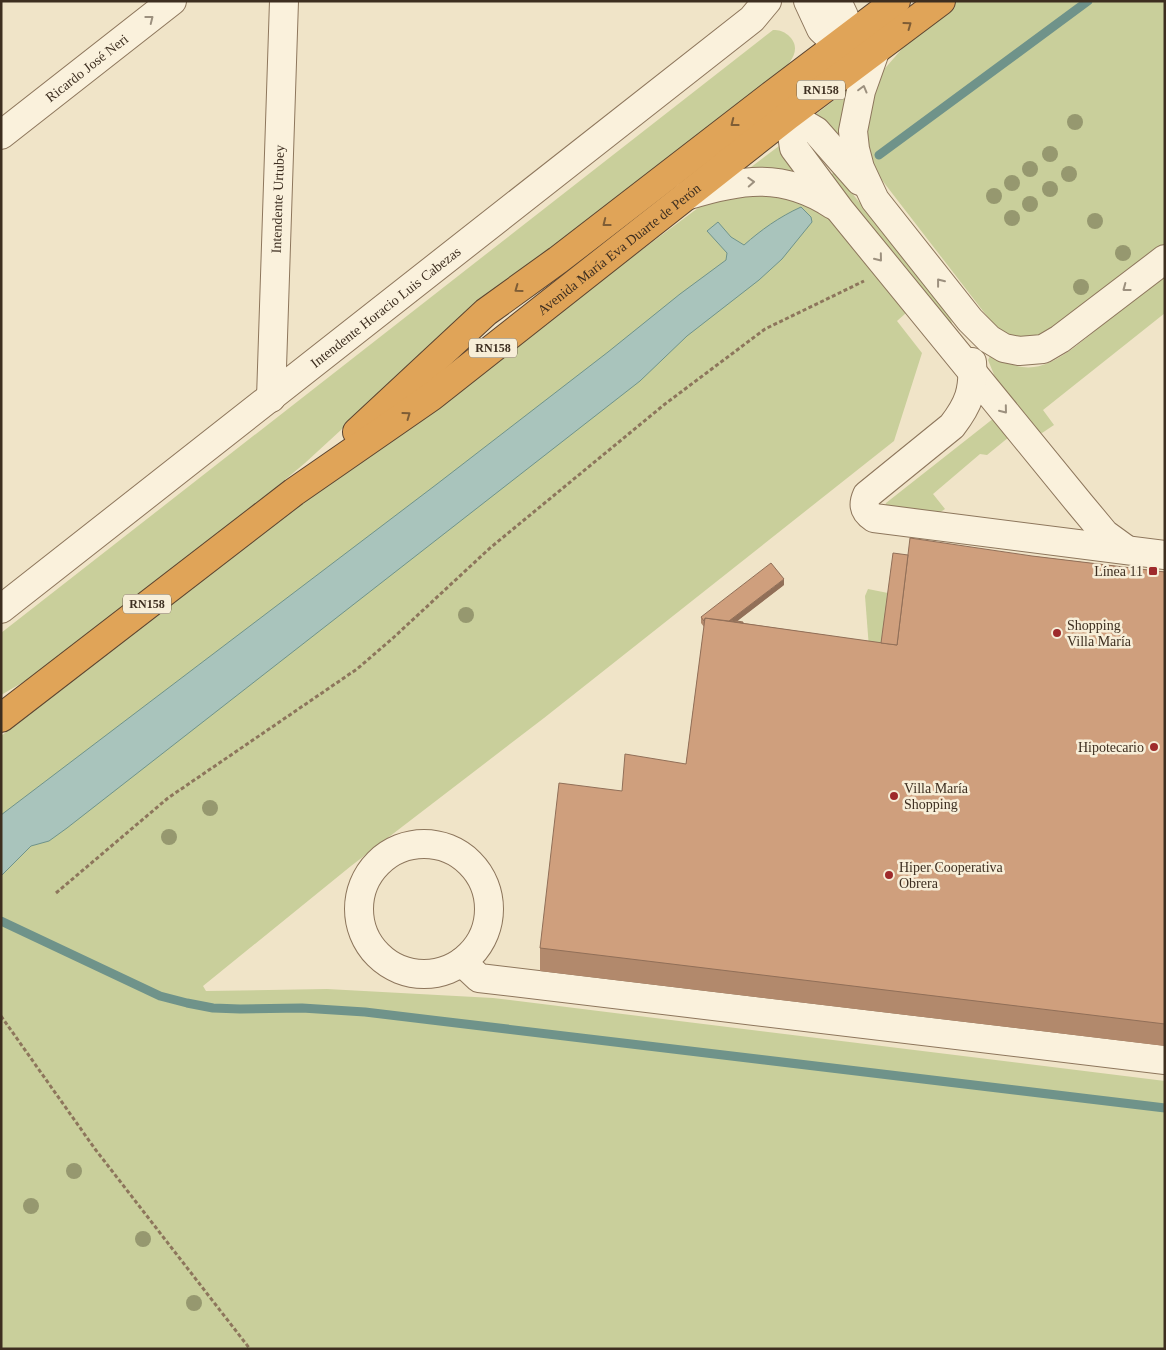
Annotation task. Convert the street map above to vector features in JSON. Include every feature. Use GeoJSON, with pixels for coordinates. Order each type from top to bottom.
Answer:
{"type":"FeatureCollection","features":[{"type":"Feature","properties":{"kind":"highway","name":"Avenida María Eva Duarte de Perón"},"geometry":{"type":"LineString","coordinates":[[294,492],[472,324],[565,254],[781,104],[846,55],[896,1]]}},
{"type":"Feature","properties":{"kind":"highway","name":"Avenida María Eva Duarte de Perón"},"geometry":{"type":"LineString","coordinates":[[846,55],[876,48],[941,1]]}},
{"type":"Feature","properties":{"kind":"highway","name":"Avenida María Eva Duarte de Perón"},"geometry":{"type":"LineString","coordinates":[[1,718],[294,492],[431,397],[686,196],[781,104]]}},
{"type":"Feature","properties":{"kind":"highway"},"geometry":{"type":"LineString","coordinates":[[1,708],[38,689]]}},
{"type":"Feature","properties":{"kind":"street","name":"Ricardo José Neri"},"geometry":{"type":"LineString","coordinates":[[1,135],[172,1]]}},
{"type":"Feature","properties":{"kind":"street","name":"Intendente Urtubey"},"geometry":{"type":"LineString","coordinates":[[270,398],[284,1]]}},
{"type":"Feature","properties":{"kind":"street","name":"Intendente Horacio Luis Cabezas"},"geometry":{"type":"LineString","coordinates":[[1,610],[752,19],[767,1]]}},
{"type":"Feature","properties":{"kind":"street"},"geometry":{"type":"LineString","coordinates":[[808,1],[822,29],[846,55]]}},
{"type":"Feature","properties":{"kind":"street"},"geometry":{"type":"LineString","coordinates":[[837,1],[844,16],[846,55]]}},
{"type":"Feature","properties":{"kind":"street"},"geometry":{"type":"LineString","coordinates":[[875,200],[860,168],[853,131],[861,91],[876,48]]}},
{"type":"Feature","properties":{"kind":"street"},"geometry":{"type":"LineString","coordinates":[[781,104],[816,130],[875,200],[970,320],[989,339],[1004,348],[1019,351],[1043,349],[1060,339],[1165,259]]}},
{"type":"Feature","properties":{"kind":"street"},"geometry":{"type":"LineString","coordinates":[[781,104],[794,148],[840,210],[1105,534],[1127,550]]}},
{"type":"Feature","properties":{"kind":"street"},"geometry":{"type":"LineString","coordinates":[[686,196],[729,184],[766,181],[785,183],[806,189],[840,210]]}},
{"type":"Feature","properties":{"kind":"street"},"geometry":{"type":"LineString","coordinates":[[970,320],[973,372],[970,397],[952,426],[867,495],[864,501],[864,508],[868,514],[874,518],[1165,555]]}},
{"type":"Feature","properties":{"kind":"street"},"geometry":{"type":"LineString","coordinates":[[413,844],[434,845],[453,851],[471,863],[483,882],[488,903],[487,926],[478,946],[462,962],[442,972],[420,974],[399,969],[381,958],[367,942],[360,922],[359,901],[364,881],[376,864],[393,851],[413,844]]}},
{"type":"Feature","properties":{"kind":"street"},"geometry":{"type":"LineString","coordinates":[[462,962],[479,978],[1165,1060]]}},
{"type":"Feature","properties":{"kind":"path"},"geometry":{"type":"LineString","coordinates":[[56,893],[168,798],[357,669],[490,548],[665,404],[765,329],[858,286],[869,278]]}},
{"type":"Feature","properties":{"kind":"path"},"geometry":{"type":"LineString","coordinates":[[1,1016],[95,1149],[250,1349]]}},
{"type":"Feature","properties":{"kind":"green space"},"geometry":{"type":"Polygon","coordinates":[[[957,1],[1165,1],[1165,244],[1063,324],[1028,343],[1003,335],[993,324],[868,162],[862,134],[880,74],[908,42],[957,1]]]}},
{"type":"Feature","properties":{"kind":"green space"},"geometry":{"type":"Polygon","coordinates":[[[773,30],[786,34],[795,45],[794,55],[788,65],[779,73],[427,351],[274,489],[39,673],[1,695],[1,633],[773,30]]]}},
{"type":"Feature","properties":{"kind":"green space"},"geometry":{"type":"Polygon","coordinates":[[[856,83],[847,149],[815,115],[856,83]]]}},
{"type":"Feature","properties":{"kind":"green space"},"geometry":{"type":"Polygon","coordinates":[[[779,146],[808,182],[742,174],[779,146]]]}},
{"type":"Feature","properties":{"kind":"green space"},"geometry":{"type":"Polygon","coordinates":[[[834,172],[950,317],[952,323],[949,325],[832,179],[831,175],[834,172]]]}},
{"type":"Feature","properties":{"kind":"green space"},"geometry":{"type":"Polygon","coordinates":[[[779,191],[828,216],[906,313],[897,321],[922,353],[894,441],[544,718],[351,866],[203,986],[206,991],[327,989],[493,998],[1165,1081],[1165,1349],[1,1349],[1,736],[331,481],[702,205],[713,200],[779,191]]]}},
{"type":"Feature","properties":{"kind":"green space"},"geometry":{"type":"Polygon","coordinates":[[[1165,274],[1165,313],[1043,410],[1054,425],[1042,433],[1039,432],[997,382],[988,360],[990,356],[994,355],[1003,361],[1023,367],[1044,365],[1053,361],[1082,341],[1165,274]]]}},
{"type":"Feature","properties":{"kind":"green space"},"geometry":{"type":"Polygon","coordinates":[[[994,418],[1009,437],[987,455],[980,454],[933,494],[945,509],[939,513],[885,506],[886,503],[994,418]]]}},
{"type":"Feature","properties":{"kind":"green space"},"geometry":{"type":"Polygon","coordinates":[[[868,589],[888,593],[880,650],[869,648],[865,596],[868,589]]]}},
{"type":"Feature","properties":{"kind":"water"},"geometry":{"type":"Polygon","coordinates":[[[801,207],[811,217],[812,222],[782,259],[759,280],[687,336],[640,381],[67,828],[49,841],[31,846],[1,876],[1,815],[437,484],[726,260],[727,253],[707,231],[718,222],[731,237],[744,245],[771,224],[801,207]]]}},
{"type":"Feature","properties":{"kind":"building","name":"Villa María Shopping"},"geometry":{"type":"Polygon","coordinates":[[[910,538],[1032,556],[1165,572],[1165,1024],[540,948],[559,783],[622,791],[625,754],[686,764],[705,618],[897,645],[910,538]]]}},
{"type":"Feature","properties":{"kind":"building"},"geometry":{"type":"Polygon","coordinates":[[[893,553],[908,555],[897,645],[881,643],[893,553]]]}},
{"type":"Feature","properties":{"kind":"building"},"geometry":{"type":"Polygon","coordinates":[[[771,563],[784,579],[729,621],[705,618],[704,621],[701,617],[771,563]]]}},
{"type":"Feature","properties":{"kind":"waterway"},"geometry":{"type":"LineString","coordinates":[[879,155],[1088,1]]}},
{"type":"Feature","properties":{"kind":"waterway"},"geometry":{"type":"LineString","coordinates":[[1,921],[160,996],[213,1008],[302,1008],[365,1012],[1165,1108]]}},
{"type":"Feature","properties":{"kind":"place","name":"Línea 11"},"geometry":{"type":"Point","coordinates":[1153,571]}},
{"type":"Feature","properties":{"kind":"place","name":"Shopping Villa María"},"geometry":{"type":"Point","coordinates":[1057,633]}},
{"type":"Feature","properties":{"kind":"place","name":"Hipotecario"},"geometry":{"type":"Point","coordinates":[1154,747]}},
{"type":"Feature","properties":{"kind":"place","name":"Villa María Shopping"},"geometry":{"type":"Point","coordinates":[894,796]}},
{"type":"Feature","properties":{"kind":"place","name":"Hiper Cooperativa Obrera"},"geometry":{"type":"Point","coordinates":[889,875]}}]}
